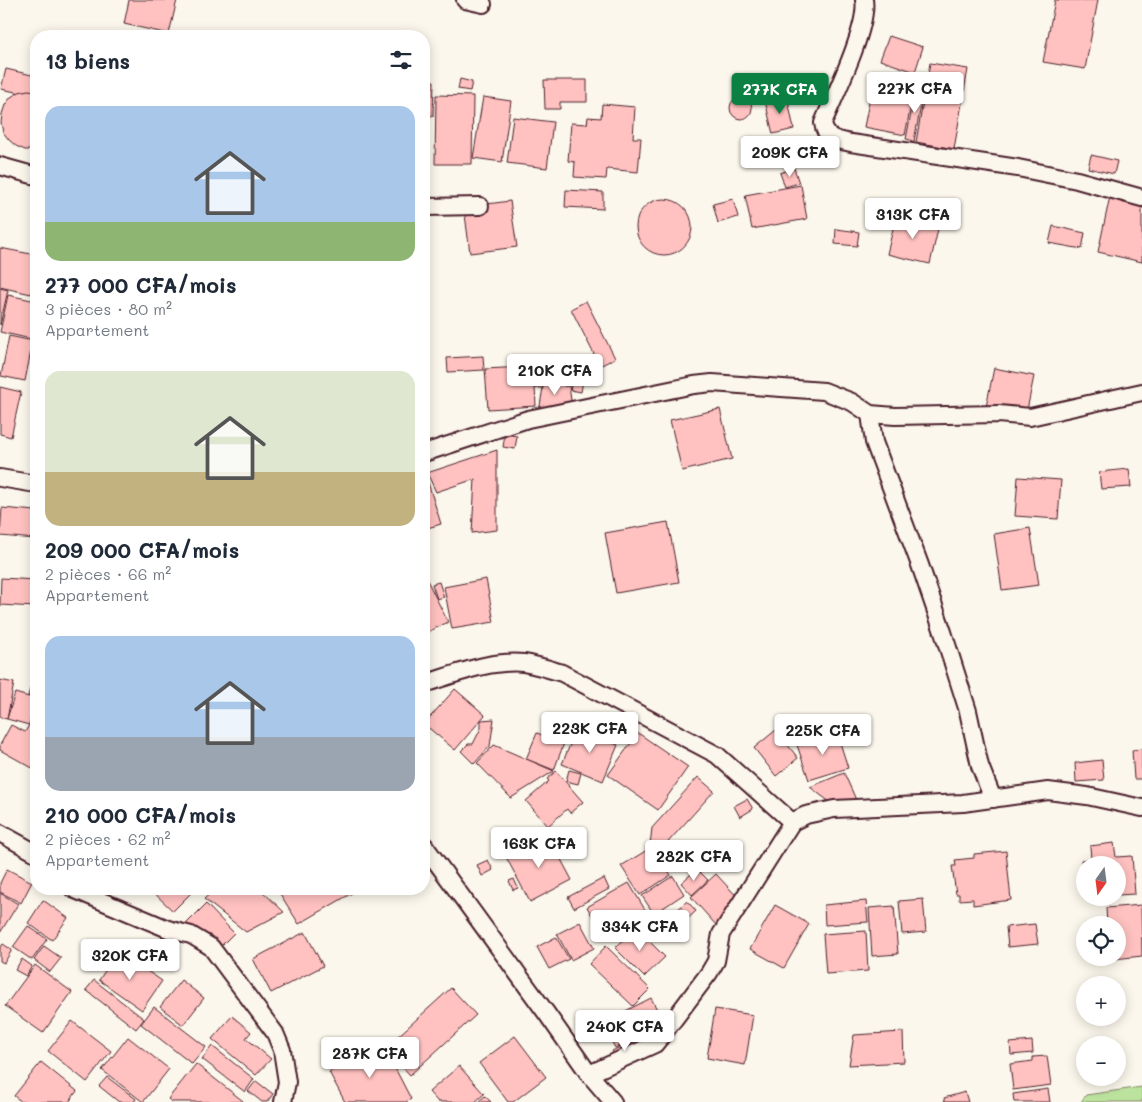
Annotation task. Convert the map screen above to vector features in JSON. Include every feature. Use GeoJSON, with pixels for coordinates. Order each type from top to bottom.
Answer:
{"type":"FeatureCollection","features":[{"type":"Feature","properties":{"kind":"street"},"geometry":{"type":"LineString","coordinates":[[465,0],[483,4]]}},
{"type":"Feature","properties":{"kind":"street"},"geometry":{"type":"LineString","coordinates":[[864,0],[864,13],[854,48],[823,123],[824,130],[828,136],[834,140],[1018,168],[1077,180],[1142,198]]}},
{"type":"Feature","properties":{"kind":"street"},"geometry":{"type":"LineString","coordinates":[[0,166],[30,174]]}},
{"type":"Feature","properties":{"kind":"street"},"geometry":{"type":"LineString","coordinates":[[430,207],[480,206]]}},
{"type":"Feature","properties":{"kind":"street"},"geometry":{"type":"LineString","coordinates":[[430,451],[528,419],[712,383],[824,391],[852,402],[870,414],[895,416],[999,414],[1030,417],[1142,392]]}},
{"type":"Feature","properties":{"kind":"street"},"geometry":{"type":"LineString","coordinates":[[870,414],[874,442],[943,632],[968,710],[980,766],[992,799]]}},
{"type":"Feature","properties":{"kind":"street"},"geometry":{"type":"LineString","coordinates":[[0,478],[30,483]]}},
{"type":"Feature","properties":{"kind":"street"},"geometry":{"type":"LineString","coordinates":[[430,682],[483,666],[505,663],[542,666],[562,673],[717,755],[792,822]]}},
{"type":"Feature","properties":{"kind":"street"},"geometry":{"type":"LineString","coordinates":[[589,1074],[654,1044],[663,1034],[709,973],[716,961],[721,934],[792,822],[806,815],[834,809],[964,803],[1048,791],[1111,800],[1142,808]]}},
{"type":"Feature","properties":{"kind":"street"},"geometry":{"type":"LineString","coordinates":[[0,833],[30,850]]}},
{"type":"Feature","properties":{"kind":"street"},"geometry":{"type":"LineString","coordinates":[[430,853],[589,1074],[613,1102]]}},
{"type":"Feature","properties":{"kind":"street"},"geometry":{"type":"LineString","coordinates":[[87,895],[168,929],[191,935],[211,947],[275,1033],[282,1050],[287,1082],[283,1102]]}},
{"type":"Feature","properties":{"kind":"green space"},"geometry":{"type":"Polygon","coordinates":[[[1142,1087],[1142,1102],[1081,1102],[1086,1095],[1142,1087]]]}},
{"type":"Feature","properties":{"kind":"building"},"geometry":{"type":"Polygon","coordinates":[[[129,0],[177,0],[170,30],[151,30],[124,24],[129,0]]]}},
{"type":"Feature","properties":{"kind":"building"},"geometry":{"type":"Polygon","coordinates":[[[1055,0],[1098,0],[1085,69],[1043,62],[1055,0]]]}},
{"type":"Feature","properties":{"kind":"building"},"geometry":{"type":"Polygon","coordinates":[[[889,36],[923,47],[915,72],[880,60],[889,36]]]}},
{"type":"Feature","properties":{"kind":"building"},"geometry":{"type":"Polygon","coordinates":[[[930,63],[968,69],[954,149],[916,142],[930,63]]]}},
{"type":"Feature","properties":{"kind":"building"},"geometry":{"type":"Polygon","coordinates":[[[6,69],[30,75],[30,95],[1,89],[6,69]]]}},
{"type":"Feature","properties":{"kind":"building"},"geometry":{"type":"Polygon","coordinates":[[[875,72],[916,80],[905,135],[864,127],[875,72]]]}},
{"type":"Feature","properties":{"kind":"building"},"geometry":{"type":"Polygon","coordinates":[[[460,79],[472,82],[470,91],[458,89],[460,79]]]}},
{"type":"Feature","properties":{"kind":"building"},"geometry":{"type":"Polygon","coordinates":[[[544,80],[587,80],[587,102],[560,102],[560,109],[545,109],[544,80]]]}},
{"type":"Feature","properties":{"kind":"building"},"geometry":{"type":"Polygon","coordinates":[[[430,81],[434,81],[433,116],[430,116],[430,81]]]}},
{"type":"Feature","properties":{"kind":"building"},"geometry":{"type":"Polygon","coordinates":[[[916,88],[924,90],[914,141],[906,139],[916,88]]]}},
{"type":"Feature","properties":{"kind":"building"},"geometry":{"type":"Polygon","coordinates":[[[30,90],[30,150],[16,146],[9,140],[3,132],[1,123],[5,105],[11,97],[19,92],[30,90]]]}},
{"type":"Feature","properties":{"kind":"building"},"geometry":{"type":"Polygon","coordinates":[[[436,95],[473,96],[472,164],[435,164],[436,95]]]}},
{"type":"Feature","properties":{"kind":"building"},"geometry":{"type":"Polygon","coordinates":[[[787,96],[794,129],[773,134],[765,101],[787,96]]]}},
{"type":"Feature","properties":{"kind":"building"},"geometry":{"type":"Polygon","coordinates":[[[483,97],[511,101],[502,162],[473,158],[483,97]]]}},
{"type":"Feature","properties":{"kind":"building"},"geometry":{"type":"Polygon","coordinates":[[[741,97],[751,104],[752,108],[745,118],[741,119],[731,112],[730,108],[737,98],[741,97]]]}},
{"type":"Feature","properties":{"kind":"building"},"geometry":{"type":"Polygon","coordinates":[[[602,104],[635,107],[633,138],[641,138],[638,172],[607,169],[606,179],[574,177],[575,162],[568,161],[571,123],[587,124],[588,117],[601,118],[602,104]]]}},
{"type":"Feature","properties":{"kind":"building"},"geometry":{"type":"Polygon","coordinates":[[[513,117],[553,122],[547,168],[507,163],[513,117]]]}},
{"type":"Feature","properties":{"kind":"building"},"geometry":{"type":"Polygon","coordinates":[[[1091,155],[1117,161],[1114,174],[1088,168],[1091,155]]]}},
{"type":"Feature","properties":{"kind":"building"},"geometry":{"type":"Polygon","coordinates":[[[794,168],[799,183],[785,187],[780,173],[794,168]]]}},
{"type":"Feature","properties":{"kind":"building"},"geometry":{"type":"Polygon","coordinates":[[[801,185],[807,219],[752,229],[745,195],[801,185]]]}},
{"type":"Feature","properties":{"kind":"building"},"geometry":{"type":"Polygon","coordinates":[[[566,190],[603,192],[603,209],[565,207],[566,190]]]}},
{"type":"Feature","properties":{"kind":"building"},"geometry":{"type":"Polygon","coordinates":[[[1110,196],[1142,203],[1142,262],[1098,252],[1110,196]]]}},
{"type":"Feature","properties":{"kind":"building"},"geometry":{"type":"Polygon","coordinates":[[[664,199],[675,201],[684,207],[690,216],[692,227],[690,238],[684,247],[675,253],[664,255],[653,253],[644,247],[638,238],[636,227],[638,216],[644,207],[653,201],[664,199]]]}},
{"type":"Feature","properties":{"kind":"building"},"geometry":{"type":"Polygon","coordinates":[[[733,199],[738,217],[718,223],[713,204],[733,199]]]}},
{"type":"Feature","properties":{"kind":"building"},"geometry":{"type":"Polygon","coordinates":[[[510,201],[517,247],[470,253],[464,207],[510,201]]]}},
{"type":"Feature","properties":{"kind":"building"},"geometry":{"type":"Polygon","coordinates":[[[896,216],[939,225],[930,264],[887,254],[896,216]]]}},
{"type":"Feature","properties":{"kind":"building"},"geometry":{"type":"Polygon","coordinates":[[[1053,226],[1085,233],[1082,249],[1049,243],[1053,226]]]}},
{"type":"Feature","properties":{"kind":"building"},"geometry":{"type":"Polygon","coordinates":[[[836,229],[859,232],[857,246],[835,244],[836,229]]]}},
{"type":"Feature","properties":{"kind":"building"},"geometry":{"type":"Polygon","coordinates":[[[0,248],[30,254],[30,294],[0,287],[0,248]]]}},
{"type":"Feature","properties":{"kind":"building"},"geometry":{"type":"Polygon","coordinates":[[[0,288],[8,290],[0,325],[0,288]]]}},
{"type":"Feature","properties":{"kind":"building"},"geometry":{"type":"Polygon","coordinates":[[[8,295],[30,300],[30,339],[0,332],[8,295]]]}},
{"type":"Feature","properties":{"kind":"building"},"geometry":{"type":"Polygon","coordinates":[[[586,301],[615,358],[600,366],[571,309],[586,301]]]}},
{"type":"Feature","properties":{"kind":"building"},"geometry":{"type":"Polygon","coordinates":[[[9,336],[30,340],[30,356],[25,381],[1,376],[9,336]]]}},
{"type":"Feature","properties":{"kind":"building"},"geometry":{"type":"Polygon","coordinates":[[[483,356],[484,370],[448,372],[447,358],[483,356]]]}},
{"type":"Feature","properties":{"kind":"building"},"geometry":{"type":"Polygon","coordinates":[[[542,366],[543,388],[535,388],[536,406],[488,409],[485,369],[542,366]]]}},
{"type":"Feature","properties":{"kind":"building"},"geometry":{"type":"Polygon","coordinates":[[[994,368],[1034,376],[1026,415],[986,407],[994,368]]]}},
{"type":"Feature","properties":{"kind":"building"},"geometry":{"type":"Polygon","coordinates":[[[574,373],[584,375],[581,392],[570,390],[574,373]]]}},
{"type":"Feature","properties":{"kind":"building"},"geometry":{"type":"Polygon","coordinates":[[[564,379],[564,386],[569,386],[572,407],[539,412],[544,381],[564,379]]]}},
{"type":"Feature","properties":{"kind":"building"},"geometry":{"type":"Polygon","coordinates":[[[0,387],[21,392],[11,437],[0,434],[0,387]]]}},
{"type":"Feature","properties":{"kind":"building"},"geometry":{"type":"Polygon","coordinates":[[[720,409],[732,459],[682,471],[670,420],[720,409]]]}},
{"type":"Feature","properties":{"kind":"building"},"geometry":{"type":"Polygon","coordinates":[[[505,434],[517,436],[515,449],[503,447],[505,434]]]}},
{"type":"Feature","properties":{"kind":"building"},"geometry":{"type":"Polygon","coordinates":[[[497,450],[497,530],[472,533],[475,479],[436,492],[430,479],[430,472],[497,450]]]}},
{"type":"Feature","properties":{"kind":"building"},"geometry":{"type":"Polygon","coordinates":[[[1129,469],[1131,487],[1101,489],[1099,472],[1129,469]]]}},
{"type":"Feature","properties":{"kind":"building"},"geometry":{"type":"Polygon","coordinates":[[[1018,477],[1061,480],[1058,519],[1015,516],[1018,477]]]}},
{"type":"Feature","properties":{"kind":"building"},"geometry":{"type":"Polygon","coordinates":[[[430,489],[441,524],[430,527],[430,489]]]}},
{"type":"Feature","properties":{"kind":"building"},"geometry":{"type":"Polygon","coordinates":[[[2,508],[30,510],[30,538],[0,536],[2,508]]]}},
{"type":"Feature","properties":{"kind":"building"},"geometry":{"type":"Polygon","coordinates":[[[668,522],[679,582],[616,593],[605,533],[668,522]]]}},
{"type":"Feature","properties":{"kind":"building"},"geometry":{"type":"Polygon","coordinates":[[[1030,528],[1039,585],[1002,590],[994,534],[1030,528]]]}},
{"type":"Feature","properties":{"kind":"building"},"geometry":{"type":"Polygon","coordinates":[[[1,578],[30,580],[30,607],[0,605],[1,578]]]}},
{"type":"Feature","properties":{"kind":"building"},"geometry":{"type":"Polygon","coordinates":[[[486,579],[494,622],[452,629],[444,587],[486,579]]]}},
{"type":"Feature","properties":{"kind":"building"},"geometry":{"type":"Polygon","coordinates":[[[439,582],[444,597],[437,599],[432,584],[439,582]]]}},
{"type":"Feature","properties":{"kind":"building"},"geometry":{"type":"Polygon","coordinates":[[[430,586],[448,622],[430,631],[430,586]]]}},
{"type":"Feature","properties":{"kind":"building"},"geometry":{"type":"Polygon","coordinates":[[[0,680],[14,683],[7,719],[0,717],[0,680]]]}},
{"type":"Feature","properties":{"kind":"building"},"geometry":{"type":"Polygon","coordinates":[[[455,689],[485,715],[455,750],[430,729],[430,717],[455,689]]]}},
{"type":"Feature","properties":{"kind":"building"},"geometry":{"type":"Polygon","coordinates":[[[15,693],[30,697],[29,725],[7,719],[15,693]]]}},
{"type":"Feature","properties":{"kind":"building"},"geometry":{"type":"Polygon","coordinates":[[[494,719],[490,746],[474,764],[461,751],[468,744],[473,744],[481,728],[481,720],[494,719]]]}},
{"type":"Feature","properties":{"kind":"building"},"geometry":{"type":"Polygon","coordinates":[[[11,725],[25,732],[30,726],[30,767],[0,750],[0,745],[11,725]]]}},
{"type":"Feature","properties":{"kind":"building"},"geometry":{"type":"Polygon","coordinates":[[[577,728],[618,745],[603,781],[562,764],[577,728]]]}},
{"type":"Feature","properties":{"kind":"building"},"geometry":{"type":"Polygon","coordinates":[[[776,730],[798,758],[776,776],[754,748],[776,730]]]}},
{"type":"Feature","properties":{"kind":"building"},"geometry":{"type":"Polygon","coordinates":[[[537,733],[564,743],[554,770],[526,759],[537,733]]]}},
{"type":"Feature","properties":{"kind":"building"},"geometry":{"type":"Polygon","coordinates":[[[638,733],[688,767],[658,810],[608,775],[638,733]]]}},
{"type":"Feature","properties":{"kind":"building"},"geometry":{"type":"Polygon","coordinates":[[[837,733],[848,768],[809,780],[797,745],[837,733]]]}},
{"type":"Feature","properties":{"kind":"building"},"geometry":{"type":"Polygon","coordinates":[[[494,745],[554,771],[511,798],[477,763],[494,745]]]}},
{"type":"Feature","properties":{"kind":"building"},"geometry":{"type":"Polygon","coordinates":[[[1142,749],[1142,779],[1134,779],[1132,750],[1142,749]]]}},
{"type":"Feature","properties":{"kind":"building"},"geometry":{"type":"Polygon","coordinates":[[[1102,760],[1104,780],[1076,782],[1075,763],[1102,760]]]}},
{"type":"Feature","properties":{"kind":"building"},"geometry":{"type":"Polygon","coordinates":[[[569,770],[581,773],[578,784],[566,781],[569,770]]]}},
{"type":"Feature","properties":{"kind":"building"},"geometry":{"type":"Polygon","coordinates":[[[556,771],[583,802],[570,813],[567,809],[548,826],[526,801],[549,781],[547,779],[556,771]]]}},
{"type":"Feature","properties":{"kind":"building"},"geometry":{"type":"Polygon","coordinates":[[[844,773],[857,802],[835,806],[810,787],[844,773]]]}},
{"type":"Feature","properties":{"kind":"building"},"geometry":{"type":"Polygon","coordinates":[[[698,777],[714,791],[661,850],[650,845],[652,828],[698,777]]]}},
{"type":"Feature","properties":{"kind":"building"},"geometry":{"type":"Polygon","coordinates":[[[747,799],[753,809],[740,817],[734,806],[747,799]]]}},
{"type":"Feature","properties":{"kind":"building"},"geometry":{"type":"Polygon","coordinates":[[[548,835],[572,880],[530,902],[506,857],[548,835]]]}},
{"type":"Feature","properties":{"kind":"building"},"geometry":{"type":"Polygon","coordinates":[[[1114,843],[1116,856],[1091,856],[1090,846],[1114,843]]]}},
{"type":"Feature","properties":{"kind":"building"},"geometry":{"type":"Polygon","coordinates":[[[652,847],[671,875],[640,895],[621,866],[652,847]]]}},
{"type":"Feature","properties":{"kind":"building"},"geometry":{"type":"Polygon","coordinates":[[[1006,851],[1011,900],[973,905],[973,899],[959,900],[959,894],[956,894],[952,866],[956,866],[955,860],[974,858],[974,854],[1006,851]]]}},
{"type":"Feature","properties":{"kind":"building"},"geometry":{"type":"Polygon","coordinates":[[[1126,856],[1132,856],[1135,894],[1126,895],[1126,856]]]}},
{"type":"Feature","properties":{"kind":"building"},"geometry":{"type":"Polygon","coordinates":[[[488,860],[493,870],[482,876],[477,865],[488,860]]]}},
{"type":"Feature","properties":{"kind":"building"},"geometry":{"type":"Polygon","coordinates":[[[7,869],[30,881],[30,886],[21,903],[0,892],[0,883],[7,869]]]}},
{"type":"Feature","properties":{"kind":"building"},"geometry":{"type":"Polygon","coordinates":[[[697,869],[708,880],[692,895],[681,883],[697,869]]]}},
{"type":"Feature","properties":{"kind":"building"},"geometry":{"type":"Polygon","coordinates":[[[716,874],[741,901],[716,925],[691,897],[716,874]]]}},
{"type":"Feature","properties":{"kind":"building"},"geometry":{"type":"Polygon","coordinates":[[[673,876],[684,894],[654,914],[642,896],[673,876]]]}},
{"type":"Feature","properties":{"kind":"building"},"geometry":{"type":"Polygon","coordinates":[[[604,878],[609,889],[574,908],[568,897],[604,878]]]}},
{"type":"Feature","properties":{"kind":"building"},"geometry":{"type":"Polygon","coordinates":[[[514,879],[518,888],[513,890],[509,881],[514,879]]]}},
{"type":"Feature","properties":{"kind":"building"},"geometry":{"type":"Polygon","coordinates":[[[629,883],[647,913],[605,937],[587,907],[629,883]]]}},
{"type":"Feature","properties":{"kind":"building"},"geometry":{"type":"Polygon","coordinates":[[[0,893],[18,904],[0,933],[0,893]]]}},
{"type":"Feature","properties":{"kind":"building"},"geometry":{"type":"Polygon","coordinates":[[[156,895],[189,895],[173,911],[156,895]]]}},
{"type":"Feature","properties":{"kind":"building"},"geometry":{"type":"Polygon","coordinates":[[[208,895],[266,895],[284,912],[246,932],[204,899],[208,895]]]}},
{"type":"Feature","properties":{"kind":"building"},"geometry":{"type":"Polygon","coordinates":[[[281,895],[349,895],[299,924],[281,895]]]}},
{"type":"Feature","properties":{"kind":"building"},"geometry":{"type":"Polygon","coordinates":[[[923,899],[926,932],[902,934],[899,901],[923,899]]]}},
{"type":"Feature","properties":{"kind":"building"},"geometry":{"type":"Polygon","coordinates":[[[43,900],[68,918],[52,940],[28,923],[43,900]]]}},
{"type":"Feature","properties":{"kind":"building"},"geometry":{"type":"Polygon","coordinates":[[[687,901],[696,911],[679,927],[670,917],[687,901]]]}},
{"type":"Feature","properties":{"kind":"building"},"geometry":{"type":"Polygon","coordinates":[[[866,901],[868,922],[825,925],[824,905],[866,901]]]}},
{"type":"Feature","properties":{"kind":"building"},"geometry":{"type":"Polygon","coordinates":[[[206,904],[234,933],[212,955],[183,927],[206,904]]]}},
{"type":"Feature","properties":{"kind":"building"},"geometry":{"type":"Polygon","coordinates":[[[775,905],[809,924],[784,968],[750,949],[775,905]]]}},
{"type":"Feature","properties":{"kind":"building"},"geometry":{"type":"Polygon","coordinates":[[[1141,905],[1142,956],[1126,958],[1126,916],[1106,916],[1106,908],[1141,905]]]}},
{"type":"Feature","properties":{"kind":"building"},"geometry":{"type":"Polygon","coordinates":[[[894,906],[898,954],[872,956],[869,908],[894,906]]]}},
{"type":"Feature","properties":{"kind":"building"},"geometry":{"type":"Polygon","coordinates":[[[580,922],[594,948],[571,960],[557,934],[580,922]]]}},
{"type":"Feature","properties":{"kind":"building"},"geometry":{"type":"Polygon","coordinates":[[[1035,924],[1038,944],[1008,947],[1006,927],[1035,924]]]}},
{"type":"Feature","properties":{"kind":"building"},"geometry":{"type":"Polygon","coordinates":[[[28,926],[47,939],[32,960],[13,947],[28,926]]]}},
{"type":"Feature","properties":{"kind":"building"},"geometry":{"type":"Polygon","coordinates":[[[636,928],[665,957],[644,977],[615,948],[636,928]]]}},
{"type":"Feature","properties":{"kind":"building"},"geometry":{"type":"Polygon","coordinates":[[[866,931],[868,971],[826,974],[823,934],[866,931]]]}},
{"type":"Feature","properties":{"kind":"building"},"geometry":{"type":"Polygon","coordinates":[[[305,932],[323,966],[271,993],[253,959],[305,932]]]}},
{"type":"Feature","properties":{"kind":"building"},"geometry":{"type":"Polygon","coordinates":[[[556,937],[569,959],[549,969],[537,947],[556,937]]]}},
{"type":"Feature","properties":{"kind":"building"},"geometry":{"type":"Polygon","coordinates":[[[3,944],[12,950],[4,963],[0,961],[0,948],[3,944]]]}},
{"type":"Feature","properties":{"kind":"building"},"geometry":{"type":"Polygon","coordinates":[[[44,946],[61,958],[50,972],[34,960],[44,946]]]}},
{"type":"Feature","properties":{"kind":"building"},"geometry":{"type":"Polygon","coordinates":[[[606,946],[650,989],[633,1006],[589,964],[606,946]]]}},
{"type":"Feature","properties":{"kind":"building"},"geometry":{"type":"Polygon","coordinates":[[[118,951],[162,981],[142,1010],[99,980],[118,951]]]}},
{"type":"Feature","properties":{"kind":"building"},"geometry":{"type":"Polygon","coordinates":[[[22,959],[32,966],[26,976],[15,970],[22,959]]]}},
{"type":"Feature","properties":{"kind":"building"},"geometry":{"type":"Polygon","coordinates":[[[35,965],[72,992],[43,1033],[5,1006],[35,965]]]}},
{"type":"Feature","properties":{"kind":"building"},"geometry":{"type":"Polygon","coordinates":[[[94,980],[144,1019],[136,1029],[86,990],[94,980]]]}},
{"type":"Feature","properties":{"kind":"building"},"geometry":{"type":"Polygon","coordinates":[[[181,980],[204,998],[183,1025],[160,1007],[181,980]]]}},
{"type":"Feature","properties":{"kind":"building"},"geometry":{"type":"Polygon","coordinates":[[[451,988],[476,1015],[410,1075],[385,1048],[451,988]]]}},
{"type":"Feature","properties":{"kind":"building"},"geometry":{"type":"Polygon","coordinates":[[[651,998],[664,1023],[615,1048],[602,1023],[651,998]]]}},
{"type":"Feature","properties":{"kind":"building"},"geometry":{"type":"Polygon","coordinates":[[[154,1007],[206,1047],[192,1064],[141,1024],[154,1007]]]}},
{"type":"Feature","properties":{"kind":"building"},"geometry":{"type":"Polygon","coordinates":[[[715,1009],[753,1015],[745,1065],[707,1058],[715,1009]]]}},
{"type":"Feature","properties":{"kind":"building"},"geometry":{"type":"Polygon","coordinates":[[[232,1016],[251,1032],[246,1038],[271,1059],[256,1075],[212,1039],[232,1016]]]}},
{"type":"Feature","properties":{"kind":"building"},"geometry":{"type":"Polygon","coordinates":[[[72,1021],[111,1051],[87,1082],[48,1051],[72,1021]]]}},
{"type":"Feature","properties":{"kind":"building"},"geometry":{"type":"Polygon","coordinates":[[[903,1032],[904,1062],[849,1065],[854,1035],[903,1032]]]}},
{"type":"Feature","properties":{"kind":"building"},"geometry":{"type":"Polygon","coordinates":[[[515,1036],[546,1077],[513,1102],[508,1102],[479,1063],[515,1036]]]}},
{"type":"Feature","properties":{"kind":"building"},"geometry":{"type":"Polygon","coordinates":[[[128,1037],[169,1069],[143,1102],[102,1070],[128,1037]]]}},
{"type":"Feature","properties":{"kind":"building"},"geometry":{"type":"Polygon","coordinates":[[[357,1040],[364,1051],[354,1058],[346,1046],[357,1040]]]}},
{"type":"Feature","properties":{"kind":"building"},"geometry":{"type":"Polygon","coordinates":[[[632,1041],[638,1053],[619,1063],[612,1051],[632,1041]]]}},
{"type":"Feature","properties":{"kind":"building"},"geometry":{"type":"Polygon","coordinates":[[[1032,1041],[1033,1053],[1011,1055],[1010,1043],[1032,1041]]]}},
{"type":"Feature","properties":{"kind":"building"},"geometry":{"type":"Polygon","coordinates":[[[383,1045],[411,1099],[406,1102],[345,1102],[329,1072],[383,1045]]]}},
{"type":"Feature","properties":{"kind":"building"},"geometry":{"type":"Polygon","coordinates":[[[212,1046],[254,1079],[245,1092],[202,1059],[212,1046]]]}},
{"type":"Feature","properties":{"kind":"building"},"geometry":{"type":"Polygon","coordinates":[[[1047,1056],[1051,1085],[1013,1090],[1010,1064],[1033,1061],[1033,1057],[1047,1056]]]}},
{"type":"Feature","properties":{"kind":"building"},"geometry":{"type":"Polygon","coordinates":[[[41,1062],[77,1091],[69,1102],[22,1102],[14,1096],[41,1062]]]}},
{"type":"Feature","properties":{"kind":"building"},"geometry":{"type":"Polygon","coordinates":[[[196,1064],[243,1102],[172,1102],[168,1099],[196,1064]]]}},
{"type":"Feature","properties":{"kind":"building"},"geometry":{"type":"Polygon","coordinates":[[[459,1066],[484,1094],[475,1102],[438,1102],[429,1092],[459,1066]]]}},
{"type":"Feature","properties":{"kind":"building"},"geometry":{"type":"Polygon","coordinates":[[[107,1077],[136,1099],[134,1102],[119,1102],[99,1086],[107,1077]]]}},
{"type":"Feature","properties":{"kind":"building"},"geometry":{"type":"Polygon","coordinates":[[[256,1081],[273,1094],[267,1102],[262,1102],[248,1091],[256,1081]]]}},
{"type":"Feature","properties":{"kind":"building"},"geometry":{"type":"Polygon","coordinates":[[[1048,1089],[1050,1102],[1014,1102],[1013,1094],[1048,1089]]]}},
{"type":"Feature","properties":{"kind":"building"},"geometry":{"type":"Polygon","coordinates":[[[965,1092],[968,1102],[945,1102],[944,1098],[965,1092]]]}},
{"type":"Feature","properties":{"kind":"building"},"geometry":{"type":"Polygon","coordinates":[[[485,1096],[491,1102],[478,1102],[485,1096]]]}}]}
